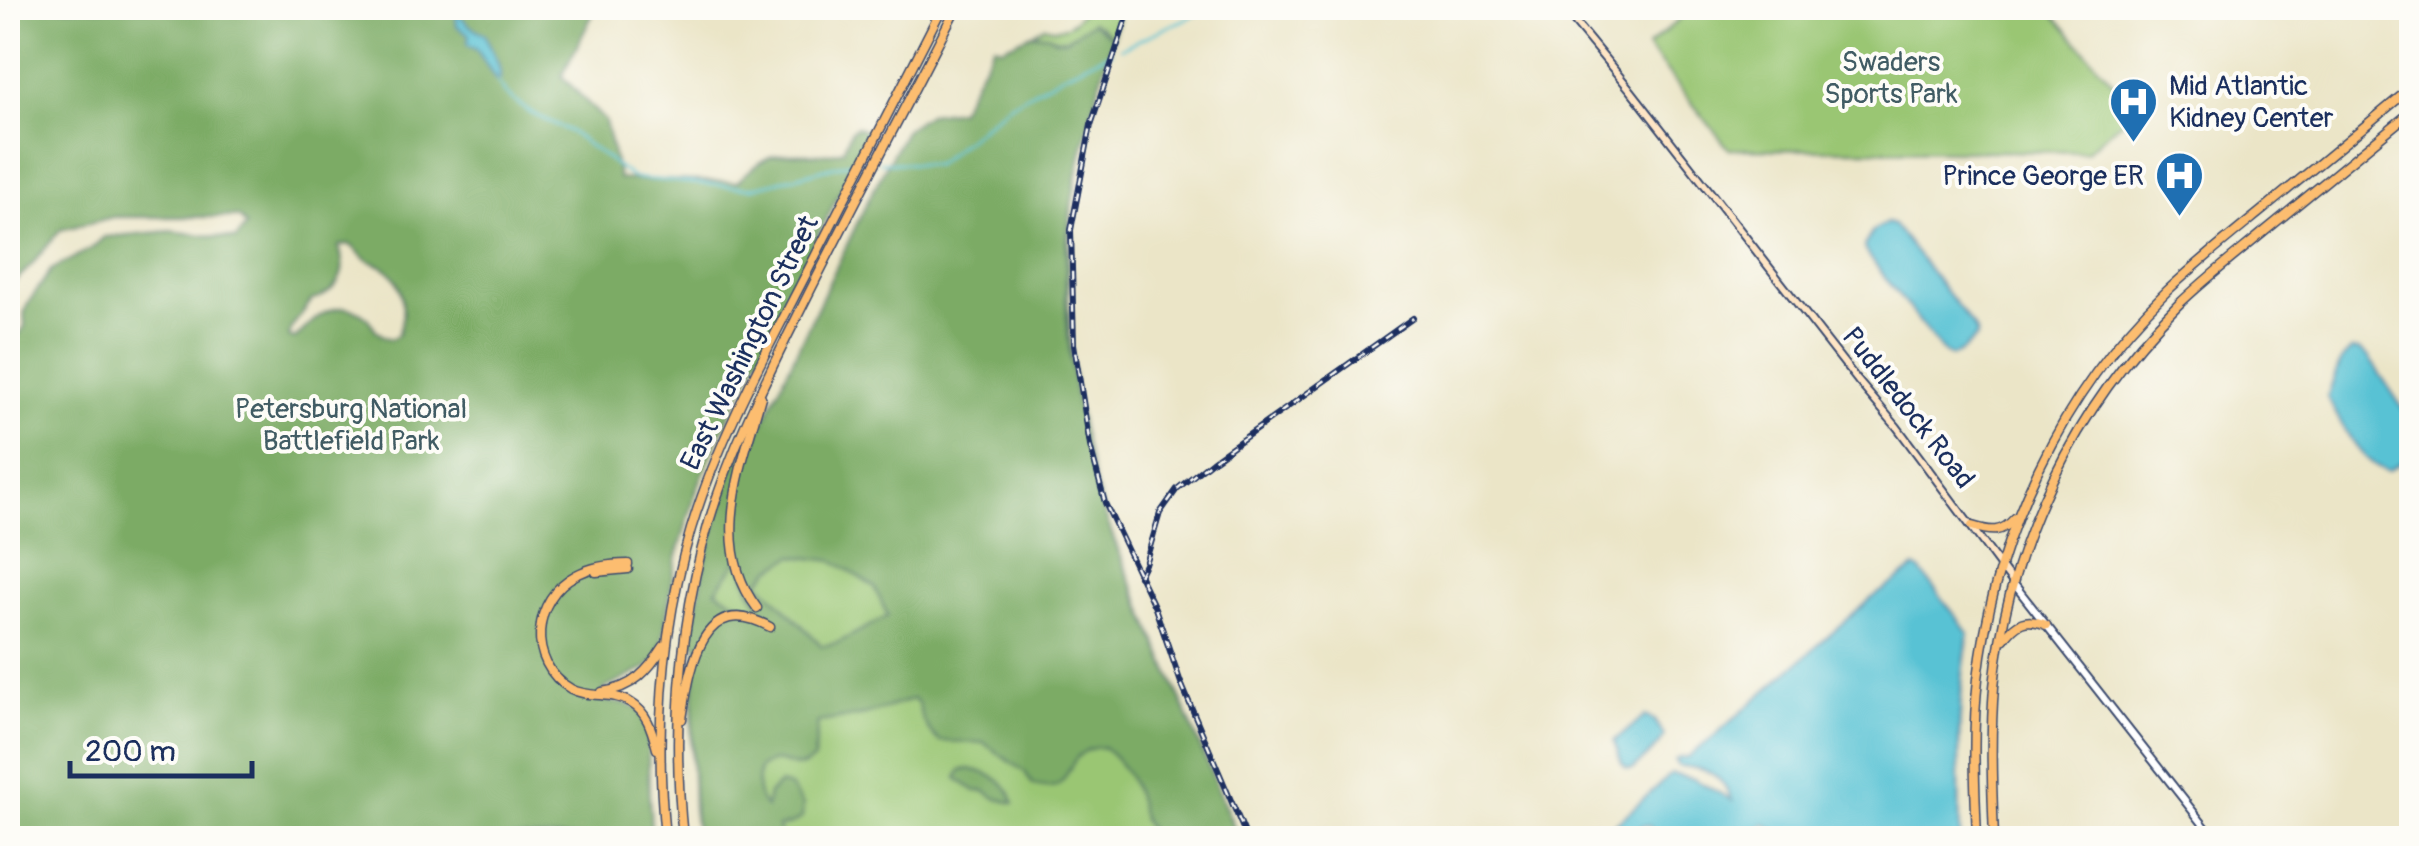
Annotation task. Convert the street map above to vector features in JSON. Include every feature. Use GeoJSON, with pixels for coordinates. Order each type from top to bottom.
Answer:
{"type":"FeatureCollection","features":[{"type":"Feature","properties":{"kind":"main road","name":"East Washington Street"},"geometry":{"type":"LineString","coordinates":[[665,838],[660,761],[662,698],[667,643],[685,553],[720,449],[776,331],[942,8]]}},
{"type":"Feature","properties":{"kind":"main road","name":"East Washington Street"},"geometry":{"type":"LineString","coordinates":[[683,838],[678,708],[685,633],[702,549],[726,469],[768,376],[956,8]]}},
{"type":"Feature","properties":{"kind":"main road","name":"Puddledock Road"},"geometry":{"type":"LineString","coordinates":[[1563,8],[2014,583]]}},
{"type":"Feature","properties":{"kind":"main road"},"geometry":{"type":"LineString","coordinates":[[1976,838],[1974,731],[1989,610],[2018,515],[2072,409],[2109,356],[2184,275],[2412,87]]}},
{"type":"Feature","properties":{"kind":"main road"},"geometry":{"type":"LineString","coordinates":[[1994,838],[1992,719],[2001,642],[2014,583],[2043,502],[2067,452],[2102,395],[2138,348],[2196,289],[2412,111]]}},
{"type":"Feature","properties":{"kind":"main road"},"geometry":{"type":"LineString","coordinates":[[757,608],[738,572],[732,523],[740,465],[768,376]]}},
{"type":"Feature","properties":{"kind":"main road"},"geometry":{"type":"LineString","coordinates":[[1972,526],[1997,532],[2018,515]]}},
{"type":"Feature","properties":{"kind":"main road"},"geometry":{"type":"LineString","coordinates":[[660,761],[651,728],[638,708],[623,699],[590,695],[557,678],[547,665],[539,628],[544,610],[560,587],[574,576],[594,567],[628,567],[584,576],[557,596],[544,633],[552,664],[575,686],[608,692],[640,678],[667,643]]}},
{"type":"Feature","properties":{"kind":"main road"},"geometry":{"type":"LineString","coordinates":[[678,743],[691,669],[705,635],[716,624],[734,618],[756,620],[770,627]]}},
{"type":"Feature","properties":{"kind":"main road"},"geometry":{"type":"LineString","coordinates":[[2001,642],[2020,622],[2046,624]]}},
{"type":"Feature","properties":{"kind":"street","name":"Puddledock Road"},"geometry":{"type":"LineString","coordinates":[[2014,583],[2214,838]]}},
{"type":"Feature","properties":{"kind":"green space","name":"Petersburg National Battlefield Park"},"geometry":{"type":"Polygon","coordinates":[[[8,8],[596,8],[562,76],[605,121],[619,179],[737,182],[771,156],[835,152],[843,150],[851,131],[857,127],[869,133],[714,447],[696,492],[676,560],[660,656],[645,669],[604,689],[605,701],[640,710],[648,726],[652,838],[8,838],[8,342],[25,326],[28,303],[51,270],[104,237],[171,231],[236,239],[246,226],[239,217],[114,217],[60,230],[8,288],[8,8]],[[349,244],[339,246],[343,266],[338,282],[326,294],[312,300],[291,328],[289,337],[295,339],[318,317],[340,308],[362,313],[386,337],[398,335],[403,307],[396,280],[349,244]]]}},
{"type":"Feature","properties":{"kind":"green space"},"geometry":{"type":"Polygon","coordinates":[[[1085,8],[1108,13],[1110,8],[1121,8],[1113,38],[1098,25],[1066,39],[1032,34],[1045,26],[1068,25],[1085,8]]]}},
{"type":"Feature","properties":{"kind":"green space","name":"Swaders Sports Park"},"geometry":{"type":"Polygon","coordinates":[[[1692,8],[2048,8],[2136,109],[2086,152],[1729,149],[1647,47],[1692,8]]]}},
{"type":"Feature","properties":{"kind":"green space"},"geometry":{"type":"Polygon","coordinates":[[[1092,22],[1113,38],[1082,153],[1066,254],[1070,355],[1081,423],[1096,486],[1117,548],[1238,838],[1160,838],[1144,821],[1125,771],[1103,747],[1082,753],[1058,784],[1033,785],[1025,772],[984,743],[939,741],[913,699],[865,715],[818,722],[814,759],[799,766],[767,763],[759,769],[758,793],[766,807],[769,794],[779,784],[790,787],[803,805],[802,818],[778,827],[783,838],[697,838],[692,740],[698,643],[691,640],[705,562],[735,460],[748,454],[869,198],[906,129],[928,114],[959,110],[994,45],[1001,48],[1032,34],[1065,40],[1092,22]],[[793,556],[759,582],[822,646],[837,643],[888,616],[874,587],[834,561],[793,556]],[[740,558],[716,590],[749,609],[762,610],[749,588],[740,558]]]}},
{"type":"Feature","properties":{"kind":"green space"},"geometry":{"type":"Polygon","coordinates":[[[903,144],[1074,179],[1069,319],[1075,389],[1088,458],[1115,541],[1239,838],[697,838],[691,743],[697,649],[754,442],[903,144]]]}},
{"type":"Feature","properties":{"kind":"green space"},"geometry":{"type":"Polygon","coordinates":[[[970,769],[998,780],[1008,789],[1014,803],[975,791],[957,778],[961,770],[970,769]]]}},
{"type":"Feature","properties":{"kind":"water"},"geometry":{"type":"Polygon","coordinates":[[[456,12],[485,34],[500,79],[496,80],[476,48],[468,44],[469,34],[457,26],[456,12]]]}},
{"type":"Feature","properties":{"kind":"water"},"geometry":{"type":"Polygon","coordinates":[[[1887,223],[1894,225],[1973,326],[1976,338],[1959,353],[1951,356],[1942,351],[1865,251],[1873,231],[1887,223]]]}},
{"type":"Feature","properties":{"kind":"water"},"geometry":{"type":"Polygon","coordinates":[[[2351,350],[2368,356],[2411,421],[2411,456],[2388,471],[2360,451],[2327,397],[2341,361],[2351,350]]]}},
{"type":"Feature","properties":{"kind":"water"},"geometry":{"type":"Polygon","coordinates":[[[1915,568],[1969,633],[1960,710],[1960,838],[1789,838],[1765,824],[1749,838],[1661,838],[1649,825],[1641,826],[1638,838],[1597,838],[1671,774],[1694,779],[1732,800],[1718,778],[1697,768],[1678,766],[1675,761],[1688,757],[1706,743],[1872,598],[1915,568]]]}},
{"type":"Feature","properties":{"kind":"water"},"geometry":{"type":"Polygon","coordinates":[[[1645,716],[1654,720],[1664,735],[1659,745],[1633,769],[1627,769],[1614,741],[1645,716]]]}},
{"type":"Feature","properties":{"kind":"waterway"},"geometry":{"type":"LineString","coordinates":[[1121,48],[1210,8]]}},
{"type":"Feature","properties":{"kind":"waterway"},"geometry":{"type":"LineString","coordinates":[[880,162],[935,165],[1009,105],[1112,52]]}},
{"type":"Feature","properties":{"kind":"waterway"},"geometry":{"type":"LineString","coordinates":[[497,81],[506,94],[529,112],[569,131],[633,178],[752,188],[852,162],[872,162]]}},
{"type":"Feature","properties":{"kind":"railway"},"geometry":{"type":"LineString","coordinates":[[1130,8],[1091,125],[1071,230],[1074,344],[1090,446],[1105,503],[1155,608],[1181,683],[1247,838]]}},
{"type":"Feature","properties":{"kind":"railway"},"geometry":{"type":"LineString","coordinates":[[1139,576],[1160,513],[1177,489],[1413,318]]}},
{"type":"Feature","properties":{"kind":"place","name":"Mid Atlantic Kidney Center"},"geometry":{"type":"Point","coordinates":[2134,144]}},
{"type":"Feature","properties":{"kind":"place","name":"Prince George ER"},"geometry":{"type":"Point","coordinates":[2179,218]}}]}
